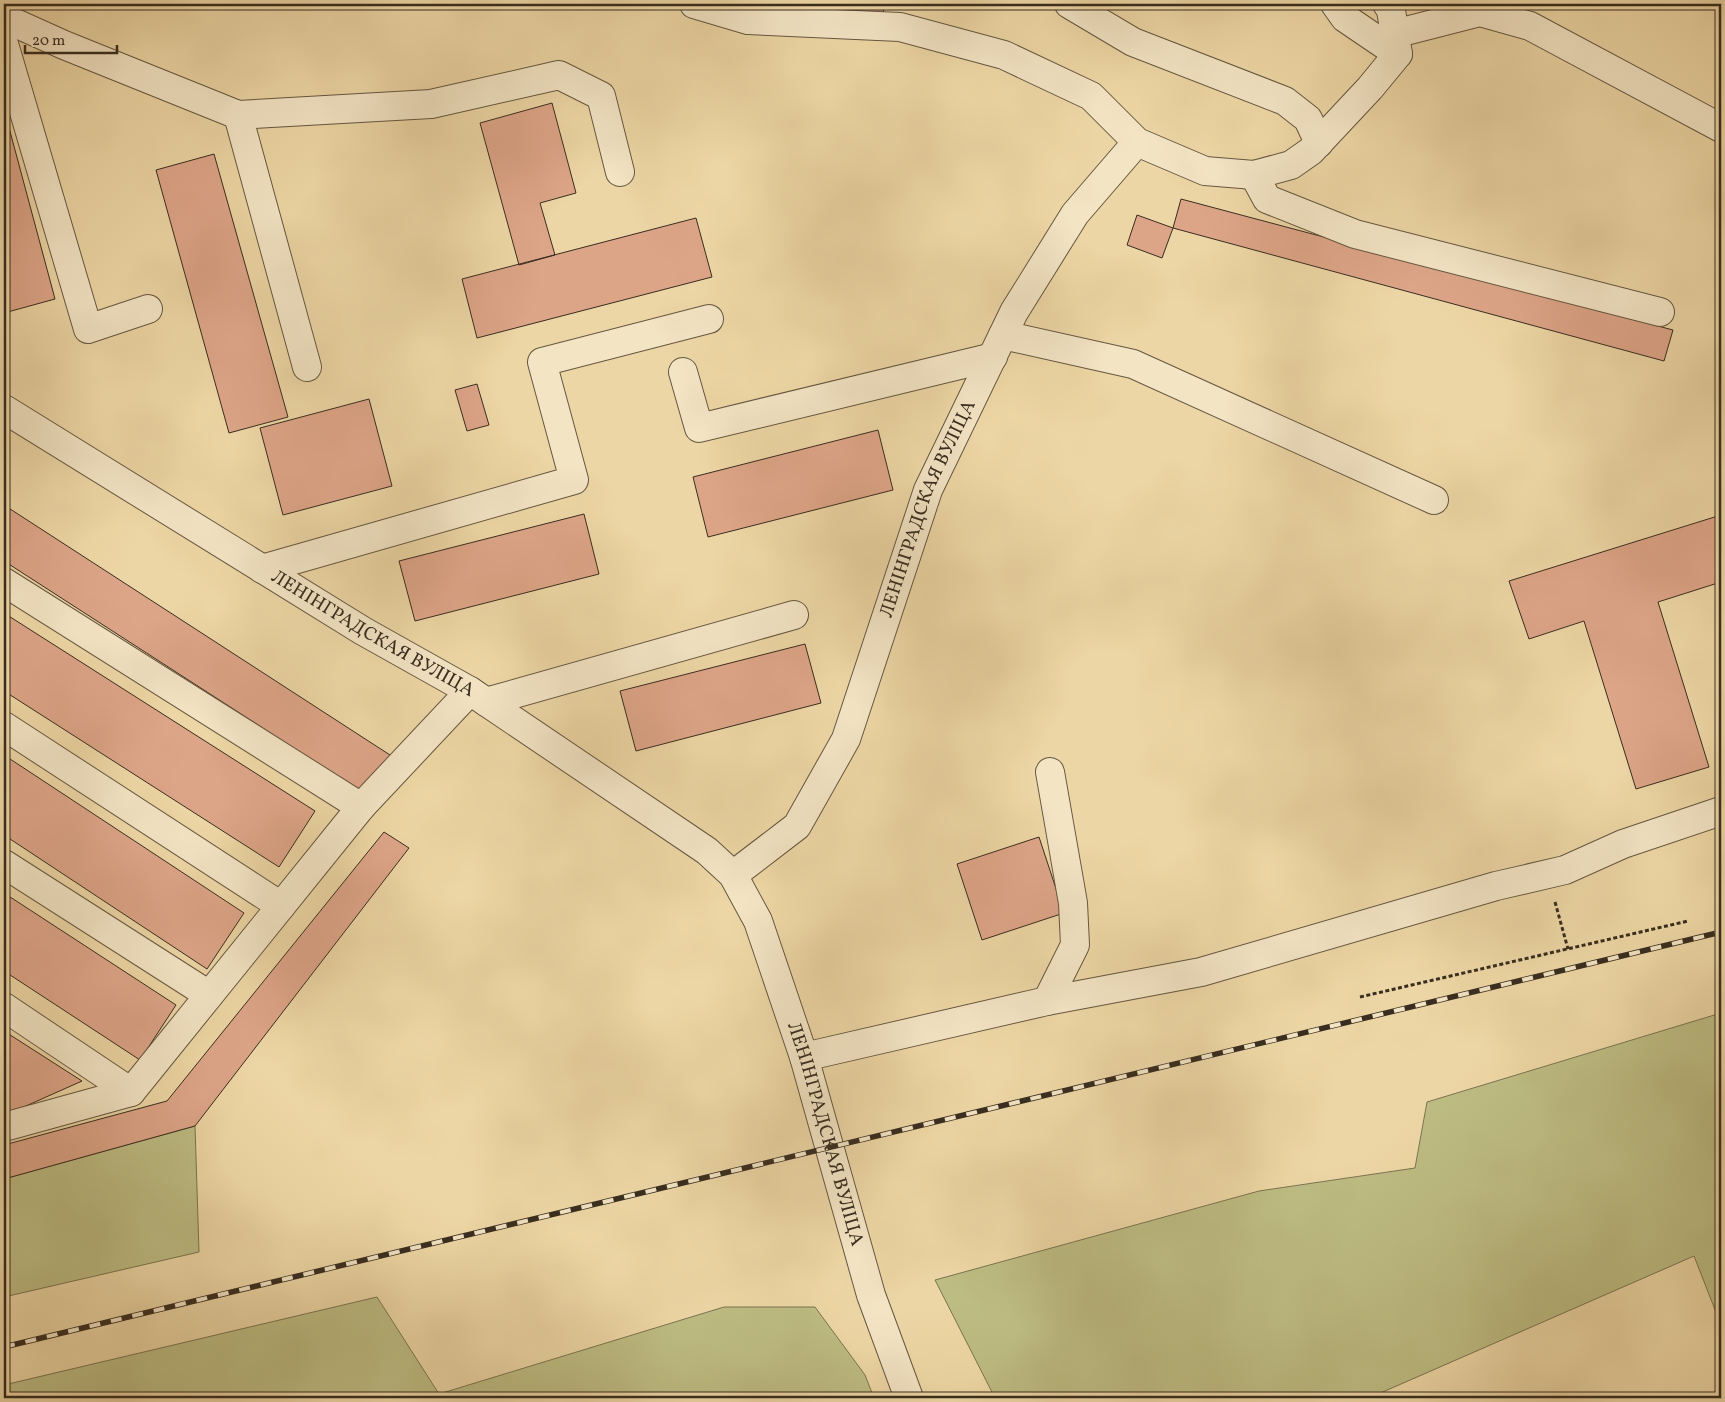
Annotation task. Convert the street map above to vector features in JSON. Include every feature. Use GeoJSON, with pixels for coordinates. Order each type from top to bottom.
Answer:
{"type":"FeatureCollection","features":[{"type":"Feature","properties":{"kind":"street"},"geometry":{"type":"LineString","coordinates":[[694,4],[748,20],[900,27],[1004,54],[1091,96],[1137,142],[1205,171],[1254,176],[1291,165],[1319,143],[1396,44],[1480,12],[1530,26],[1721,128]]}},
{"type":"Feature","properties":{"kind":"street"},"geometry":{"type":"LineString","coordinates":[[1068,4],[1134,42],[1286,101],[1308,118],[1319,143]]}},
{"type":"Feature","properties":{"kind":"street"},"geometry":{"type":"LineString","coordinates":[[1335,4],[1345,18],[1396,44]]}},
{"type":"Feature","properties":{"kind":"street"},"geometry":{"type":"LineString","coordinates":[[1387,4],[1391,10],[1396,44]]}},
{"type":"Feature","properties":{"kind":"street"},"geometry":{"type":"LineString","coordinates":[[4,18],[64,45],[238,115],[431,104],[559,75],[601,96],[620,172]]}},
{"type":"Feature","properties":{"kind":"street"},"geometry":{"type":"LineString","coordinates":[[4,44],[88,329],[148,309]]}},
{"type":"Feature","properties":{"kind":"street"},"geometry":{"type":"LineString","coordinates":[[238,115],[307,367]]}},
{"type":"Feature","properties":{"kind":"street","name":"ЛЕНІНГРАДСКАЯ ВУЛІЦА"},"geometry":{"type":"LineString","coordinates":[[733,875],[798,826],[846,739],[928,490],[1014,312],[1075,214],[1137,142]]}},
{"type":"Feature","properties":{"kind":"street"},"geometry":{"type":"LineString","coordinates":[[1254,176],[1267,199],[1355,234],[1660,312]]}},
{"type":"Feature","properties":{"kind":"street"},"geometry":{"type":"LineString","coordinates":[[262,569],[574,480],[542,362],[709,319]]}},
{"type":"Feature","properties":{"kind":"street"},"geometry":{"type":"LineString","coordinates":[[683,372],[699,428],[998,346],[1133,364],[1434,500]]}},
{"type":"Feature","properties":{"kind":"street","name":"ЛЕНІНГРАДСКАЯ ВУЛІЦА"},"geometry":{"type":"LineString","coordinates":[[4,409],[363,631],[478,697],[707,851],[733,875],[758,921],[804,1057],[871,1295],[909,1398]]}},
{"type":"Feature","properties":{"kind":"street"},"geometry":{"type":"LineString","coordinates":[[4,582],[361,807]]}},
{"type":"Feature","properties":{"kind":"street"},"geometry":{"type":"LineString","coordinates":[[4,1127],[131,1092],[361,807],[478,697],[794,615]]}},
{"type":"Feature","properties":{"kind":"street"},"geometry":{"type":"LineString","coordinates":[[4,726],[281,906]]}},
{"type":"Feature","properties":{"kind":"street"},"geometry":{"type":"LineString","coordinates":[[1046,1001],[1075,945],[1074,903],[1050,772]]}},
{"type":"Feature","properties":{"kind":"street"},"geometry":{"type":"LineString","coordinates":[[804,1057],[1046,1001],[1201,972],[1496,886],[1565,870],[1623,844],[1721,811]]}},
{"type":"Feature","properties":{"kind":"street"},"geometry":{"type":"LineString","coordinates":[[4,864],[210,995]]}},
{"type":"Feature","properties":{"kind":"street"},"geometry":{"type":"LineString","coordinates":[[4,1007],[131,1092]]}},
{"type":"Feature","properties":{"kind":"path"},"geometry":{"type":"LineString","coordinates":[[1547,874],[1568,949]]}},
{"type":"Feature","properties":{"kind":"path"},"geometry":{"type":"LineString","coordinates":[[1360,997],[1688,921]]}},
{"type":"Feature","properties":{"kind":"shaded area"},"geometry":{"type":"Polygon","coordinates":[[[1721,1013],[1721,1325],[1694,1256],[1369,1398],[995,1398],[935,1280],[1259,1191],[1415,1168],[1427,1102],[1721,1013]]]}},
{"type":"Feature","properties":{"kind":"shaded area"},"geometry":{"type":"Polygon","coordinates":[[[195,1126],[199,1252],[4,1297],[4,1179],[195,1126]]]}},
{"type":"Feature","properties":{"kind":"shaded area"},"geometry":{"type":"Polygon","coordinates":[[[377,1297],[439,1394],[724,1307],[815,1307],[865,1375],[874,1398],[4,1398],[4,1385],[377,1297]]]}},
{"type":"Feature","properties":{"kind":"building"},"geometry":{"type":"Polygon","coordinates":[[[745,4],[884,4],[883,18],[777,14],[745,4]]]}},
{"type":"Feature","properties":{"kind":"building"},"geometry":{"type":"Polygon","coordinates":[[[552,103],[576,193],[540,203],[555,255],[519,265],[480,123],[552,103]]]}},
{"type":"Feature","properties":{"kind":"building"},"geometry":{"type":"Polygon","coordinates":[[[4,109],[55,299],[4,313],[4,109]]]}},
{"type":"Feature","properties":{"kind":"building"},"geometry":{"type":"Polygon","coordinates":[[[214,154],[288,417],[229,433],[156,170],[214,154]]]}},
{"type":"Feature","properties":{"kind":"building"},"geometry":{"type":"Polygon","coordinates":[[[1181,199],[1673,330],[1664,361],[1173,228],[1181,199]]]}},
{"type":"Feature","properties":{"kind":"building"},"geometry":{"type":"Polygon","coordinates":[[[1137,215],[1173,228],[1162,258],[1127,245],[1137,215]]]}},
{"type":"Feature","properties":{"kind":"building"},"geometry":{"type":"Polygon","coordinates":[[[696,218],[712,277],[477,338],[462,279],[696,218]]]}},
{"type":"Feature","properties":{"kind":"building"},"geometry":{"type":"Polygon","coordinates":[[[477,384],[489,425],[467,431],[455,390],[477,384]]]}},
{"type":"Feature","properties":{"kind":"building"},"geometry":{"type":"Polygon","coordinates":[[[369,399],[392,486],[283,515],[260,428],[369,399]]]}},
{"type":"Feature","properties":{"kind":"building"},"geometry":{"type":"Polygon","coordinates":[[[878,430],[893,490],[708,537],[693,477],[878,430]]]}},
{"type":"Feature","properties":{"kind":"building"},"geometry":{"type":"Polygon","coordinates":[[[4,505],[390,755],[365,794],[4,561],[4,505]]]}},
{"type":"Feature","properties":{"kind":"building"},"geometry":{"type":"Polygon","coordinates":[[[584,514],[599,574],[415,621],[399,561],[584,514]]]}},
{"type":"Feature","properties":{"kind":"building"},"geometry":{"type":"Polygon","coordinates":[[[1721,515],[1721,582],[1658,602],[1709,767],[1636,789],[1584,621],[1529,639],[1509,581],[1721,515]]]}},
{"type":"Feature","properties":{"kind":"building"},"geometry":{"type":"Polygon","coordinates":[[[4,613],[315,811],[279,867],[4,691],[4,613]]]}},
{"type":"Feature","properties":{"kind":"building"},"geometry":{"type":"Polygon","coordinates":[[[805,644],[821,703],[636,751],[620,691],[805,644]]]}},
{"type":"Feature","properties":{"kind":"building"},"geometry":{"type":"Polygon","coordinates":[[[4,755],[244,913],[207,969],[4,835],[4,755]]]}},
{"type":"Feature","properties":{"kind":"building"},"geometry":{"type":"Polygon","coordinates":[[[384,832],[409,848],[195,1126],[4,1179],[4,1145],[167,1101],[384,832]]]}},
{"type":"Feature","properties":{"kind":"building"},"geometry":{"type":"Polygon","coordinates":[[[1039,837],[1064,913],[982,940],[957,864],[1039,837]]]}},
{"type":"Feature","properties":{"kind":"building"},"geometry":{"type":"Polygon","coordinates":[[[4,893],[176,1005],[140,1060],[4,971],[4,893]]]}},
{"type":"Feature","properties":{"kind":"building"},"geometry":{"type":"Polygon","coordinates":[[[4,1031],[82,1081],[8,1114],[4,1111],[4,1031]]]}},
{"type":"Feature","properties":{"kind":"railway"},"geometry":{"type":"LineString","coordinates":[[4,1347],[1721,932]]}}]}
